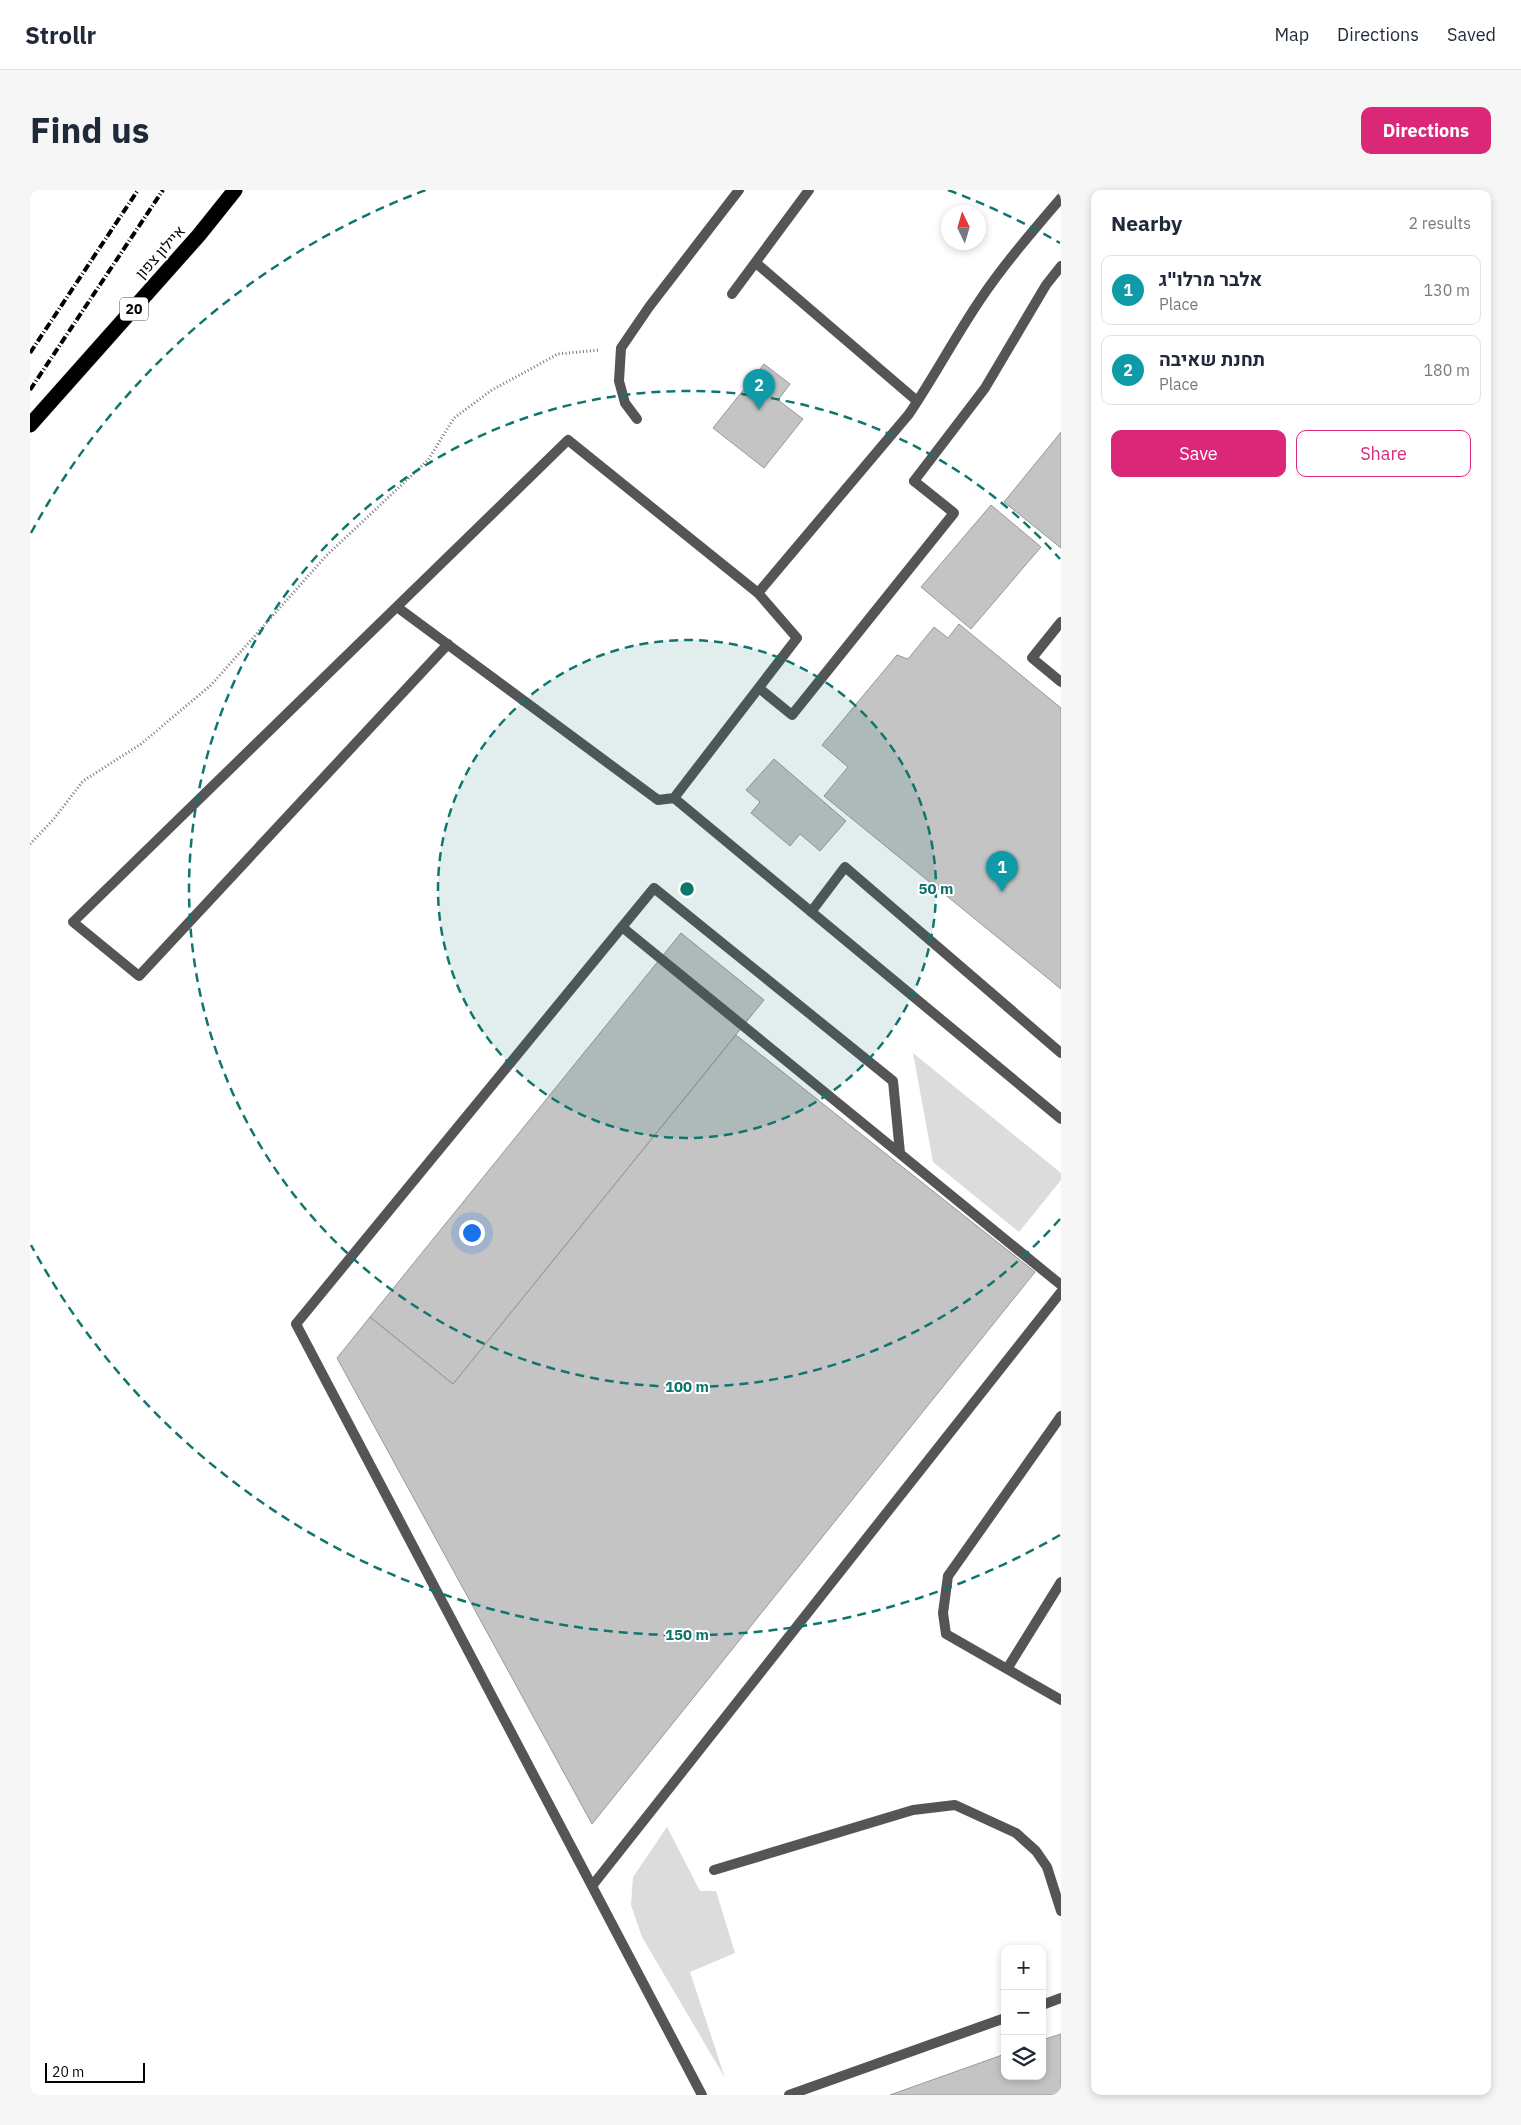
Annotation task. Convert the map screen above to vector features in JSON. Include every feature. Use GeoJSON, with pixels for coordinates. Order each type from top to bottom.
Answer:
{"type":"FeatureCollection","features":[{"type":"Feature","properties":{"kind":"highway","name":"איילון צפון"},"geometry":{"type":"LineString","coordinates":[[30,425],[199,235],[235,190]]}},
{"type":"Feature","properties":{"kind":"street"},"geometry":{"type":"LineString","coordinates":[[637,419],[625,403],[619,381],[621,348],[649,307],[739,190]]}},
{"type":"Feature","properties":{"kind":"street"},"geometry":{"type":"LineString","coordinates":[[732,294],[809,190]]}},
{"type":"Feature","properties":{"kind":"street"},"geometry":{"type":"LineString","coordinates":[[758,593],[917,402],[980,300],[1005,266],[1061,198]]}},
{"type":"Feature","properties":{"kind":"street"},"geometry":{"type":"LineString","coordinates":[[756,263],[917,402]]}},
{"type":"Feature","properties":{"kind":"street"},"geometry":{"type":"LineString","coordinates":[[759,688],[792,715],[954,513],[914,481],[985,388],[1046,285],[1061,266]]}},
{"type":"Feature","properties":{"kind":"street"},"geometry":{"type":"LineString","coordinates":[[397,606],[658,800],[674,798],[797,638],[758,593],[568,440],[397,606],[73,922],[138,976],[448,644]]}},
{"type":"Feature","properties":{"kind":"street"},"geometry":{"type":"LineString","coordinates":[[1061,622],[1032,658],[1061,682]]}},
{"type":"Feature","properties":{"kind":"street"},"geometry":{"type":"LineString","coordinates":[[674,798],[1061,1119]]}},
{"type":"Feature","properties":{"kind":"street"},"geometry":{"type":"LineString","coordinates":[[811,912],[845,868],[1061,1053]]}},
{"type":"Feature","properties":{"kind":"street"},"geometry":{"type":"LineString","coordinates":[[702,2095],[296,1324],[654,888],[893,1081],[900,1154]]}},
{"type":"Feature","properties":{"kind":"street"},"geometry":{"type":"LineString","coordinates":[[622,927],[1061,1285]]}},
{"type":"Feature","properties":{"kind":"street"},"geometry":{"type":"LineString","coordinates":[[592,1886],[1061,1292]]}},
{"type":"Feature","properties":{"kind":"street"},"geometry":{"type":"LineString","coordinates":[[1061,1416],[948,1576],[943,1613],[946,1634],[1061,1700]]}},
{"type":"Feature","properties":{"kind":"street"},"geometry":{"type":"LineString","coordinates":[[1007,1669],[1061,1582]]}},
{"type":"Feature","properties":{"kind":"street"},"geometry":{"type":"LineString","coordinates":[[714,1870],[913,1810],[955,1805],[1016,1833],[1036,1852],[1057,1884],[1061,1910]]}},
{"type":"Feature","properties":{"kind":"street"},"geometry":{"type":"LineString","coordinates":[[1046,2004],[1061,1998]]}},
{"type":"Feature","properties":{"kind":"street"},"geometry":{"type":"LineString","coordinates":[[789,2095],[1001,2019]]}},
{"type":"Feature","properties":{"kind":"path"},"geometry":{"type":"LineString","coordinates":[[30,844],[53,820],[83,781],[141,744],[211,685],[326,556],[428,460],[454,418],[492,390],[558,354],[621,348]]}},
{"type":"Feature","properties":{"kind":"shaded area"},"geometry":{"type":"Polygon","coordinates":[[[913,1053],[1061,1173],[1061,1180],[1019,1232],[933,1162],[913,1053]]]}},
{"type":"Feature","properties":{"kind":"shaded area"},"geometry":{"type":"Polygon","coordinates":[[[667,1827],[700,1891],[716,1891],[735,1953],[690,1972],[725,2078],[642,1937],[631,1905],[633,1877],[667,1827]]]}},
{"type":"Feature","properties":{"kind":"building"},"geometry":{"type":"Polygon","coordinates":[[[764,364],[790,384],[778,400],[803,419],[764,468],[713,428],[764,364]]]}},
{"type":"Feature","properties":{"kind":"building"},"geometry":{"type":"Polygon","coordinates":[[[1061,432],[1061,548],[1004,502],[1061,432]]]}},
{"type":"Feature","properties":{"kind":"building"},"geometry":{"type":"Polygon","coordinates":[[[991,505],[1041,547],[971,629],[921,587],[991,505]]]}},
{"type":"Feature","properties":{"kind":"building"},"geometry":{"type":"Polygon","coordinates":[[[959,624],[1061,708],[1061,989],[824,796],[848,767],[822,745],[897,655],[908,659],[934,627],[948,638],[959,624]]]}},
{"type":"Feature","properties":{"kind":"building"},"geometry":{"type":"Polygon","coordinates":[[[774,759],[846,821],[820,851],[800,834],[790,846],[751,813],[760,802],[746,790],[774,759]]]}},
{"type":"Feature","properties":{"kind":"building"},"geometry":{"type":"Polygon","coordinates":[[[681,933],[764,1000],[453,1384],[370,1317],[681,933]]]}},
{"type":"Feature","properties":{"kind":"building"},"geometry":{"type":"Polygon","coordinates":[[[736,1035],[1035,1272],[592,1824],[337,1358],[370,1317],[453,1384],[736,1035]]]}},
{"type":"Feature","properties":{"kind":"building"},"geometry":{"type":"Polygon","coordinates":[[[1061,2034],[1061,2095],[890,2095],[1001,2055],[1001,2080],[1046,2080],[1046,2039],[1061,2034]]]}},
{"type":"Feature","properties":{"kind":"railway"},"geometry":{"type":"LineString","coordinates":[[30,353],[138,190]]}},
{"type":"Feature","properties":{"kind":"railway"},"geometry":{"type":"LineString","coordinates":[[30,390],[163,190]]}},
{"type":"Feature","properties":{"kind":"place","name":"תחנת שאיבה"},"geometry":{"type":"Point","coordinates":[759,410]}},
{"type":"Feature","properties":{"kind":"place","name":"אלבר מרלו\"ג"},"geometry":{"type":"Point","coordinates":[1002,892]}}]}
